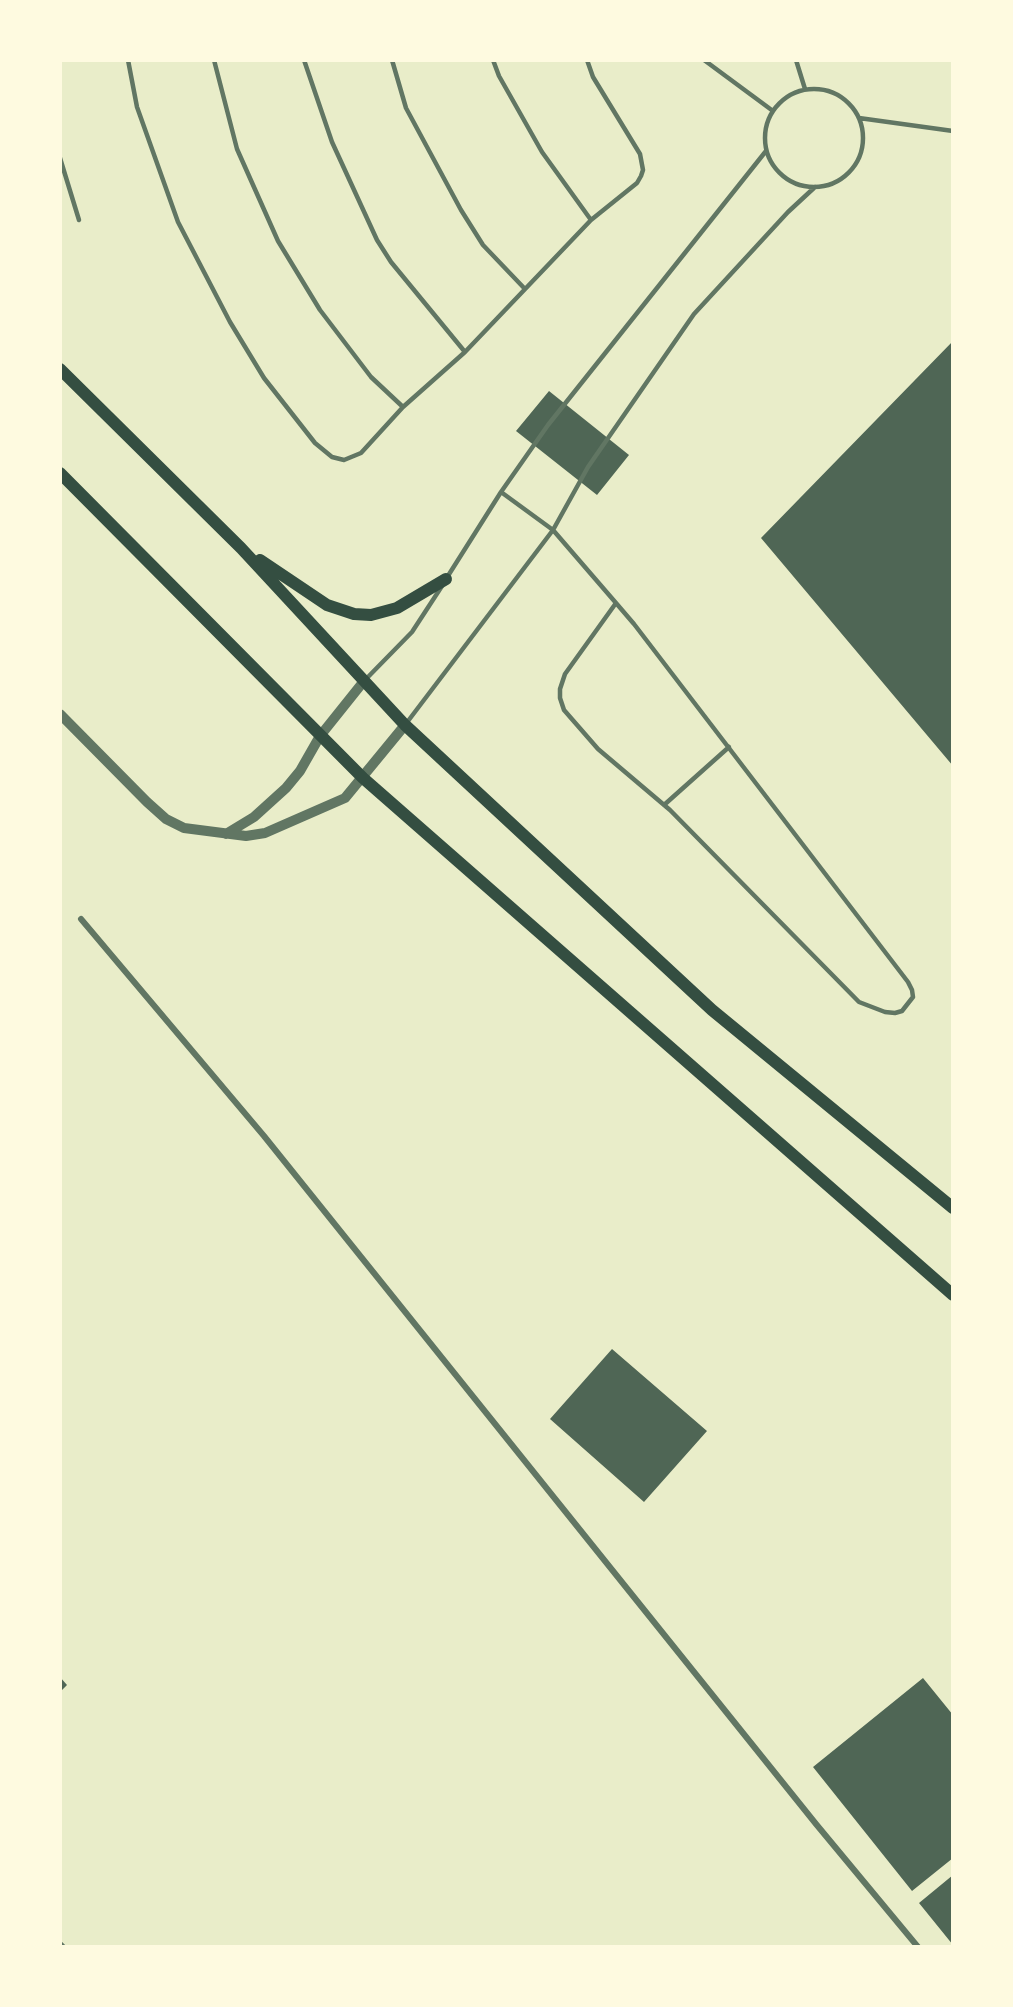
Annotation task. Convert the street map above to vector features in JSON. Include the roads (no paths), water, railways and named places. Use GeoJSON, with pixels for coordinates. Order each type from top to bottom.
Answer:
{"type":"FeatureCollection","features":[{"type":"Feature","properties":{"kind":"main road"},"geometry":{"type":"LineString","coordinates":[[60,369],[241,548],[405,725],[712,1010],[953,1208]]}},
{"type":"Feature","properties":{"kind":"main road"},"geometry":{"type":"LineString","coordinates":[[60,473],[363,778],[953,1295]]}},
{"type":"Feature","properties":{"kind":"main road"},"geometry":{"type":"LineString","coordinates":[[241,548],[327,605],[354,614],[370,615],[397,608],[446,579]]}},
{"type":"Feature","properties":{"kind":"street"},"geometry":{"type":"LineString","coordinates":[[225,834],[254,817],[286,788],[300,771],[320,736],[364,681]]}},
{"type":"Feature","properties":{"kind":"street"},"geometry":{"type":"LineString","coordinates":[[60,714],[166,819],[184,828],[246,836],[265,833],[345,798],[405,725]]}},
{"type":"Feature","properties":{"kind":"street"},"geometry":{"type":"LineString","coordinates":[[81,919],[264,1136],[801,1806],[918,1947]]}},
{"type":"Feature","properties":{"kind":"lane"},"geometry":{"type":"LineString","coordinates":[[128,60],[137,107],[178,222],[230,322],[264,378],[308,434],[327,454],[339,460],[362,453],[403,407],[465,352],[591,220],[637,183],[644,170],[640,154],[593,77],[587,60]]}},
{"type":"Feature","properties":{"kind":"lane"},"geometry":{"type":"LineString","coordinates":[[214,60],[237,149],[278,241],[320,310],[371,377],[403,407]]}},
{"type":"Feature","properties":{"kind":"lane"},"geometry":{"type":"LineString","coordinates":[[304,60],[332,142],[377,240],[391,262],[465,352]]}},
{"type":"Feature","properties":{"kind":"lane"},"geometry":{"type":"LineString","coordinates":[[392,60],[406,108],[461,210],[483,245],[525,289]]}},
{"type":"Feature","properties":{"kind":"lane"},"geometry":{"type":"LineString","coordinates":[[494,60],[499,76],[542,152],[591,220]]}},
{"type":"Feature","properties":{"kind":"lane"},"geometry":{"type":"LineString","coordinates":[[704,60],[773,111]]}},
{"type":"Feature","properties":{"kind":"lane"},"geometry":{"type":"LineString","coordinates":[[796,60],[805,89]]}},
{"type":"Feature","properties":{"kind":"lane"},"geometry":{"type":"LineString","coordinates":[[805,89],[822,89],[837,94],[850,104],[859,118],[863,134],[862,150],[855,164],[845,176],[831,184],[815,187],[799,184],[784,177],[766,151],[765,134],[768,119],[773,111],[790,94],[805,89]]}},
{"type":"Feature","properties":{"kind":"lane"},"geometry":{"type":"LineString","coordinates":[[859,118],[953,131]]}},
{"type":"Feature","properties":{"kind":"lane"},"geometry":{"type":"LineString","coordinates":[[364,681],[412,632],[501,492],[548,424],[766,151]]}},
{"type":"Feature","properties":{"kind":"lane"},"geometry":{"type":"LineString","coordinates":[[60,158],[79,220]]}},
{"type":"Feature","properties":{"kind":"lane"},"geometry":{"type":"LineString","coordinates":[[405,725],[553,530],[588,467],[694,314],[788,212],[815,187]]}},
{"type":"Feature","properties":{"kind":"lane"},"geometry":{"type":"LineString","coordinates":[[501,492],[553,530],[616,603],[729,747],[908,982],[913,997],[902,1011],[885,1012],[859,1002],[664,805],[598,749],[564,710],[560,689],[565,674],[616,603]]}},
{"type":"Feature","properties":{"kind":"lane"},"geometry":{"type":"LineString","coordinates":[[664,805],[729,747]]}}]}
